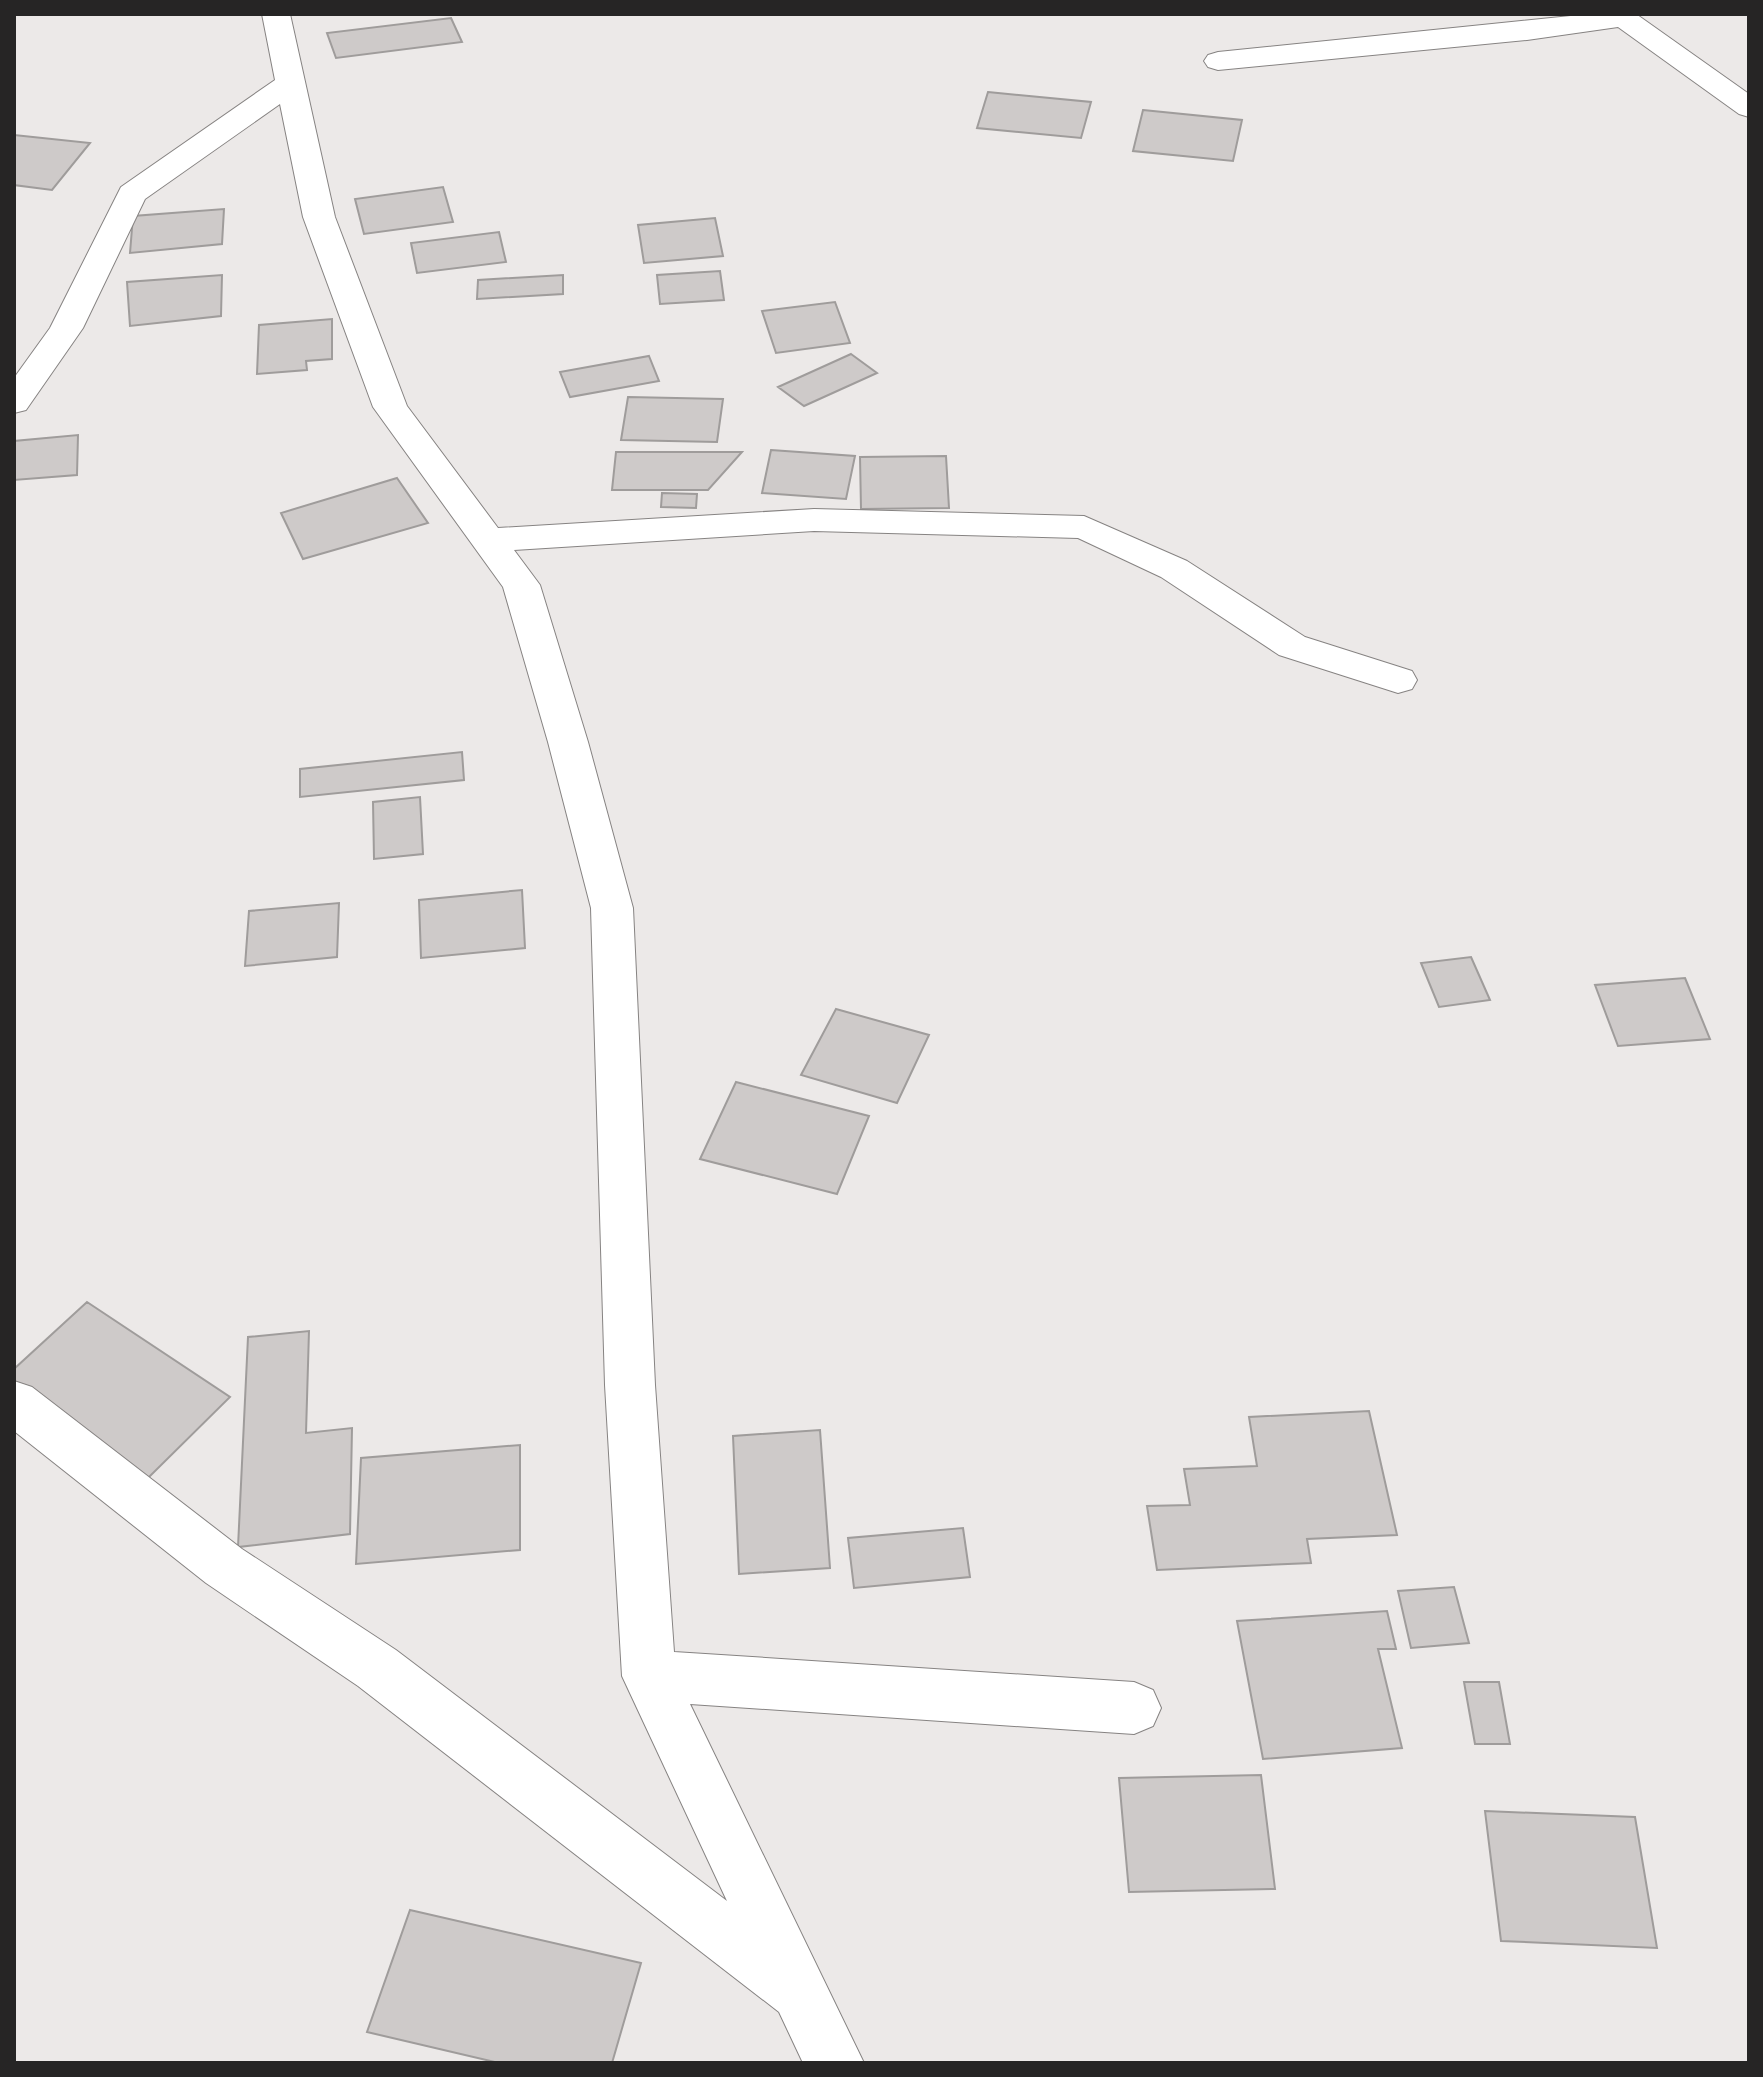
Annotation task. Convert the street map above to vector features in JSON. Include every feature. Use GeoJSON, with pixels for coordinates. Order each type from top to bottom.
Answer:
{"type":"FeatureCollection","features":[{"type":"Feature","properties":{"kind":"street"},"geometry":{"type":"LineString","coordinates":[[276,14],[319,217],[390,407],[521,585],[568,742],[612,908],[630,1385],[649,1676],[834,2063]]}},
{"type":"Feature","properties":{"kind":"street"},"geometry":{"type":"LineString","coordinates":[[1218,61],[1527,31],[1621,16],[1749,108]]}},
{"type":"Feature","properties":{"kind":"street"},"geometry":{"type":"LineString","coordinates":[[14,403],[66,328],[132,194],[292,82]]}},
{"type":"Feature","properties":{"kind":"street"},"geometry":{"type":"LineString","coordinates":[[488,540],[814,520],[1084,527],[1174,569],[1292,646],[1398,680]]}},
{"type":"Feature","properties":{"kind":"street"},"geometry":{"type":"LineString","coordinates":[[14,1402],[224,1566],[377,1668],[801,1993]]}},
{"type":"Feature","properties":{"kind":"street"},"geometry":{"type":"LineString","coordinates":[[649,1676],[1134,1708]]}},
{"type":"Feature","properties":{"kind":"building"},"geometry":{"type":"Polygon","coordinates":[[[451,18],[462,42],[336,58],[327,33],[451,18]]]}},
{"type":"Feature","properties":{"kind":"building"},"geometry":{"type":"Polygon","coordinates":[[[988,92],[1091,102],[1081,138],[977,128],[988,92]]]}},
{"type":"Feature","properties":{"kind":"building"},"geometry":{"type":"Polygon","coordinates":[[[1143,110],[1242,120],[1233,161],[1133,151],[1143,110]]]}},
{"type":"Feature","properties":{"kind":"building"},"geometry":{"type":"Polygon","coordinates":[[[14,135],[90,143],[52,190],[14,185],[14,135]]]}},
{"type":"Feature","properties":{"kind":"building"},"geometry":{"type":"Polygon","coordinates":[[[443,187],[453,222],[364,234],[355,199],[443,187]]]}},
{"type":"Feature","properties":{"kind":"building"},"geometry":{"type":"Polygon","coordinates":[[[224,209],[222,244],[130,253],[133,216],[224,209]]]}},
{"type":"Feature","properties":{"kind":"building"},"geometry":{"type":"Polygon","coordinates":[[[715,218],[723,256],[644,263],[638,225],[715,218]]]}},
{"type":"Feature","properties":{"kind":"building"},"geometry":{"type":"Polygon","coordinates":[[[499,232],[506,262],[417,273],[411,243],[499,232]]]}},
{"type":"Feature","properties":{"kind":"building"},"geometry":{"type":"Polygon","coordinates":[[[720,271],[724,300],[660,304],[657,275],[720,271]]]}},
{"type":"Feature","properties":{"kind":"building"},"geometry":{"type":"Polygon","coordinates":[[[222,275],[221,316],[130,326],[127,282],[222,275]]]}},
{"type":"Feature","properties":{"kind":"building"},"geometry":{"type":"Polygon","coordinates":[[[563,275],[563,294],[477,299],[478,280],[563,275]]]}},
{"type":"Feature","properties":{"kind":"building"},"geometry":{"type":"Polygon","coordinates":[[[835,302],[850,343],[776,353],[762,311],[835,302]]]}},
{"type":"Feature","properties":{"kind":"building"},"geometry":{"type":"Polygon","coordinates":[[[332,319],[332,359],[306,361],[307,370],[257,374],[259,325],[332,319]]]}},
{"type":"Feature","properties":{"kind":"building"},"geometry":{"type":"Polygon","coordinates":[[[851,354],[877,373],[804,406],[778,387],[851,354]]]}},
{"type":"Feature","properties":{"kind":"building"},"geometry":{"type":"Polygon","coordinates":[[[649,356],[659,381],[570,397],[560,372],[649,356]]]}},
{"type":"Feature","properties":{"kind":"building"},"geometry":{"type":"Polygon","coordinates":[[[628,397],[723,399],[717,442],[621,440],[628,397]]]}},
{"type":"Feature","properties":{"kind":"building"},"geometry":{"type":"Polygon","coordinates":[[[78,435],[77,475],[14,480],[14,441],[78,435]]]}},
{"type":"Feature","properties":{"kind":"building"},"geometry":{"type":"Polygon","coordinates":[[[771,450],[855,456],[846,499],[762,493],[771,450]]]}},
{"type":"Feature","properties":{"kind":"building"},"geometry":{"type":"Polygon","coordinates":[[[616,452],[742,452],[708,490],[612,490],[616,452]]]}},
{"type":"Feature","properties":{"kind":"building"},"geometry":{"type":"Polygon","coordinates":[[[946,456],[949,508],[861,509],[860,457],[946,456]]]}},
{"type":"Feature","properties":{"kind":"building"},"geometry":{"type":"Polygon","coordinates":[[[397,478],[428,523],[303,559],[281,513],[397,478]]]}},
{"type":"Feature","properties":{"kind":"building"},"geometry":{"type":"Polygon","coordinates":[[[662,493],[697,494],[696,508],[661,507],[662,493]]]}},
{"type":"Feature","properties":{"kind":"building"},"geometry":{"type":"Polygon","coordinates":[[[462,752],[464,780],[300,797],[300,769],[462,752]]]}},
{"type":"Feature","properties":{"kind":"building"},"geometry":{"type":"Polygon","coordinates":[[[420,797],[423,854],[374,859],[373,802],[420,797]]]}},
{"type":"Feature","properties":{"kind":"building"},"geometry":{"type":"Polygon","coordinates":[[[522,890],[525,948],[421,958],[419,900],[522,890]]]}},
{"type":"Feature","properties":{"kind":"building"},"geometry":{"type":"Polygon","coordinates":[[[339,903],[337,957],[245,966],[249,911],[339,903]]]}},
{"type":"Feature","properties":{"kind":"building"},"geometry":{"type":"Polygon","coordinates":[[[1471,957],[1490,1000],[1439,1007],[1421,963],[1471,957]]]}},
{"type":"Feature","properties":{"kind":"building"},"geometry":{"type":"Polygon","coordinates":[[[1685,978],[1710,1039],[1618,1046],[1595,985],[1685,978]]]}},
{"type":"Feature","properties":{"kind":"building"},"geometry":{"type":"Polygon","coordinates":[[[836,1009],[929,1035],[897,1103],[801,1075],[836,1009]]]}},
{"type":"Feature","properties":{"kind":"building"},"geometry":{"type":"Polygon","coordinates":[[[736,1082],[869,1116],[837,1194],[700,1159],[736,1082]]]}},
{"type":"Feature","properties":{"kind":"building"},"geometry":{"type":"Polygon","coordinates":[[[87,1302],[230,1397],[146,1480],[14,1387],[14,1369],[87,1302]]]}},
{"type":"Feature","properties":{"kind":"building"},"geometry":{"type":"Polygon","coordinates":[[[309,1331],[306,1433],[352,1428],[350,1534],[238,1547],[248,1337],[309,1331]]]}},
{"type":"Feature","properties":{"kind":"building"},"geometry":{"type":"Polygon","coordinates":[[[1369,1411],[1397,1535],[1307,1539],[1311,1563],[1157,1570],[1147,1506],[1190,1505],[1184,1469],[1257,1466],[1249,1417],[1369,1411]]]}},
{"type":"Feature","properties":{"kind":"building"},"geometry":{"type":"Polygon","coordinates":[[[820,1430],[830,1568],[739,1574],[733,1436],[820,1430]]]}},
{"type":"Feature","properties":{"kind":"building"},"geometry":{"type":"Polygon","coordinates":[[[520,1445],[520,1550],[356,1564],[361,1458],[520,1445]]]}},
{"type":"Feature","properties":{"kind":"building"},"geometry":{"type":"Polygon","coordinates":[[[963,1528],[970,1577],[854,1588],[848,1538],[963,1528]]]}},
{"type":"Feature","properties":{"kind":"building"},"geometry":{"type":"Polygon","coordinates":[[[1454,1587],[1469,1643],[1411,1648],[1398,1591],[1454,1587]]]}},
{"type":"Feature","properties":{"kind":"building"},"geometry":{"type":"Polygon","coordinates":[[[1387,1611],[1396,1649],[1378,1649],[1402,1748],[1263,1759],[1237,1621],[1387,1611]]]}},
{"type":"Feature","properties":{"kind":"building"},"geometry":{"type":"Polygon","coordinates":[[[1464,1682],[1499,1682],[1510,1744],[1475,1744],[1464,1682]]]}},
{"type":"Feature","properties":{"kind":"building"},"geometry":{"type":"Polygon","coordinates":[[[1261,1775],[1275,1889],[1129,1892],[1119,1778],[1261,1775]]]}},
{"type":"Feature","properties":{"kind":"building"},"geometry":{"type":"Polygon","coordinates":[[[1485,1811],[1635,1817],[1657,1948],[1501,1941],[1485,1811]]]}},
{"type":"Feature","properties":{"kind":"building"},"geometry":{"type":"Polygon","coordinates":[[[410,1910],[641,1963],[612,2063],[499,2063],[367,2032],[410,1910]]]}}]}
